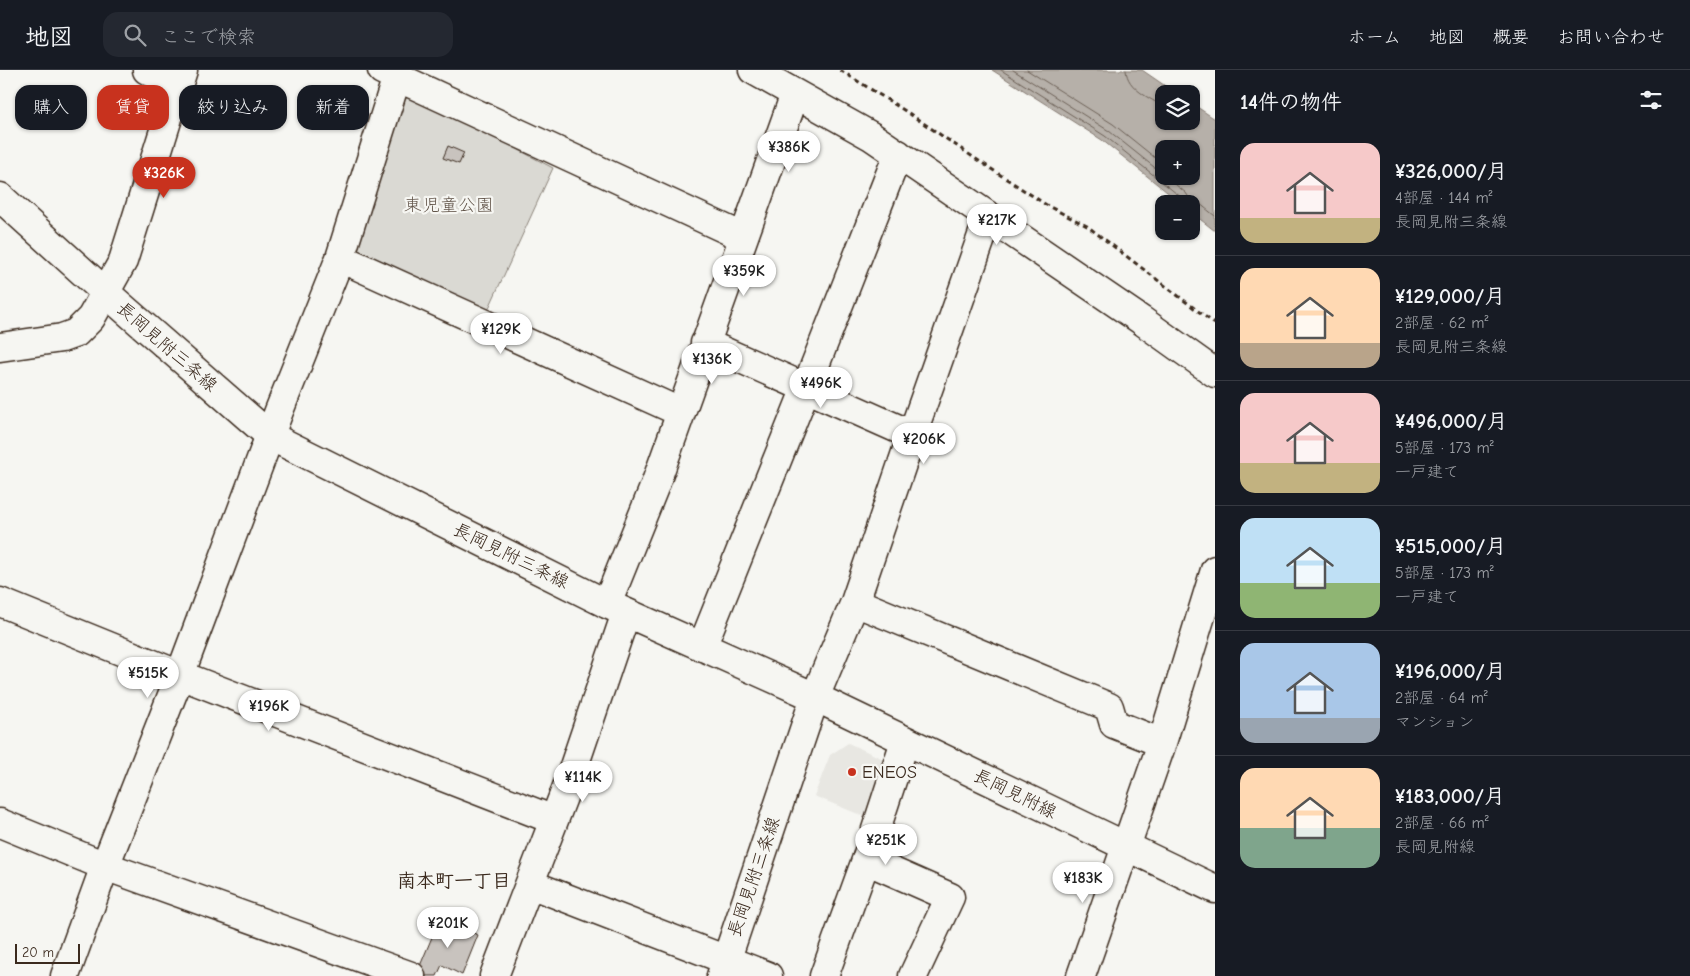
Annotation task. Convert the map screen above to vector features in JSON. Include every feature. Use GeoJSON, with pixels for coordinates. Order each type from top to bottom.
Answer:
{"type":"FeatureCollection","features":[{"type":"Feature","properties":{"kind":"street"},"geometry":{"type":"LineString","coordinates":[[0,347],[62,338],[76,333],[91,318],[123,261],[180,77],[147,70]]}},
{"type":"Feature","properties":{"kind":"street"},"geometry":{"type":"LineString","coordinates":[[753,70],[870,136],[898,154],[1133,314],[1215,373]]}},
{"type":"Feature","properties":{"kind":"street"},"geometry":{"type":"LineString","coordinates":[[65,976],[105,866],[340,258],[392,72],[743,237]]}},
{"type":"Feature","properties":{"kind":"street"},"geometry":{"type":"LineString","coordinates":[[494,976],[568,784],[616,608],[655,485],[795,94]]}},
{"type":"Feature","properties":{"kind":"street"},"geometry":{"type":"LineString","coordinates":[[702,646],[898,154]]}},
{"type":"Feature","properties":{"kind":"street","name":"長岡見附三条線"},"geometry":{"type":"LineString","coordinates":[[0,197],[105,292],[270,436],[616,608],[815,697],[724,968]]}},
{"type":"Feature","properties":{"kind":"street"},"geometry":{"type":"LineString","coordinates":[[815,697],[855,602],[989,216]]}},
{"type":"Feature","properties":{"kind":"street"},"geometry":{"type":"LineString","coordinates":[[340,258],[680,412]]}},
{"type":"Feature","properties":{"kind":"street"},"geometry":{"type":"LineString","coordinates":[[705,343],[912,434]]}},
{"type":"Feature","properties":{"kind":"street"},"geometry":{"type":"LineString","coordinates":[[1081,976],[1162,744],[1215,570]]}},
{"type":"Feature","properties":{"kind":"street"},"geometry":{"type":"LineString","coordinates":[[0,602],[180,675],[554,820]]}},
{"type":"Feature","properties":{"kind":"street"},"geometry":{"type":"LineString","coordinates":[[855,602],[1109,707],[1114,724],[1162,744]]}},
{"type":"Feature","properties":{"kind":"street","name":"長岡見附線"},"geometry":{"type":"LineString","coordinates":[[815,697],[1215,889]]}},
{"type":"Feature","properties":{"kind":"street"},"geometry":{"type":"LineString","coordinates":[[824,976],[866,860],[905,741]]}},
{"type":"Feature","properties":{"kind":"street"},"geometry":{"type":"LineString","coordinates":[[0,823],[105,866],[411,976]]}},
{"type":"Feature","properties":{"kind":"street"},"geometry":{"type":"LineString","coordinates":[[866,860],[950,897],[913,976]]}},
{"type":"Feature","properties":{"kind":"street"},"geometry":{"type":"LineString","coordinates":[[530,884],[724,968],[768,976]]}},
{"type":"Feature","properties":{"kind":"path"},"geometry":{"type":"LineString","coordinates":[[840,70],[907,112],[1048,206],[1087,226],[1215,324]]}},
{"type":"Feature","properties":{"kind":"shaded area"},"geometry":{"type":"Polygon","coordinates":[[[848,743],[890,762],[868,818],[814,796],[830,755],[848,743]]]}},
{"type":"Feature","properties":{"kind":"green space","name":"東児童公園"},"geometry":{"type":"Polygon","coordinates":[[[411,93],[553,168],[488,310],[354,251],[403,96],[411,93]]]}},
{"type":"Feature","properties":{"kind":"water"},"geometry":{"type":"Polygon","coordinates":[[[992,70],[1142,70],[1164,85],[1155,85],[1155,130],[1200,130],[1200,109],[1215,119],[1215,231],[1200,219],[1200,195],[1171,195],[1158,185],[1200,185],[1200,140],[1155,140],[1155,182],[1102,140],[992,70]]]}},
{"type":"Feature","properties":{"kind":"building"},"geometry":{"type":"Polygon","coordinates":[[[448,146],[464,153],[459,164],[443,158],[448,146]]]}},
{"type":"Feature","properties":{"kind":"building"},"geometry":{"type":"Polygon","coordinates":[[[440,918],[478,935],[462,975],[442,965],[437,976],[426,976],[417,973],[440,918]]]}},
{"type":"Feature","properties":{"kind":"place","name":"ENEOS"},"geometry":{"type":"Point","coordinates":[852,772]}},
{"type":"Feature","properties":{"kind":"district","name":"南本町一丁目"},"geometry":{"type":"Point","coordinates":[454,881]}}]}
